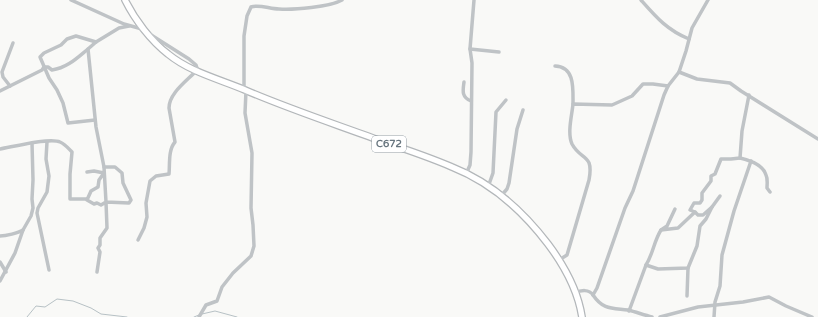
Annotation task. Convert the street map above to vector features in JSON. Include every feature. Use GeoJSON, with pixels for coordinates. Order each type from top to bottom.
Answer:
{"type":"FeatureCollection","features":[{"type":"Feature","properties":{"kind":"main road","name":"C672"},"geometry":{"type":"LineString","coordinates":[[125,0],[146,31],[169,55],[198,71],[288,108],[453,167],[501,196],[520,212],[540,234],[559,260],[575,293],[581,309],[582,317]]}},
{"type":"Feature","properties":{"kind":"street"},"geometry":{"type":"LineString","coordinates":[[71,0],[129,26],[146,31]]}},
{"type":"Feature","properties":{"kind":"street"},"geometry":{"type":"LineString","coordinates":[[199,317],[206,306],[217,301],[222,287],[251,256],[253,249],[254,225],[251,208],[252,153],[245,113],[244,36],[247,16],[251,7],[257,6],[293,9],[332,4],[342,0]]}},
{"type":"Feature","properties":{"kind":"street"},"geometry":{"type":"LineString","coordinates":[[466,174],[468,172],[470,162],[470,50],[474,0]]}},
{"type":"Feature","properties":{"kind":"street"},"geometry":{"type":"LineString","coordinates":[[641,0],[661,22],[678,34],[689,39]]}},
{"type":"Feature","properties":{"kind":"street"},"geometry":{"type":"LineString","coordinates":[[593,295],[601,278],[610,250],[633,191],[656,117],[668,86],[679,72],[697,18],[708,0]]}},
{"type":"Feature","properties":{"kind":"street"},"geometry":{"type":"LineString","coordinates":[[44,67],[48,67],[52,70],[62,68],[71,63],[96,42],[119,28],[129,26]]}},
{"type":"Feature","properties":{"kind":"street"},"geometry":{"type":"LineString","coordinates":[[95,120],[68,123],[63,103],[40,57],[61,45],[67,39],[76,36],[96,42]]}},
{"type":"Feature","properties":{"kind":"street"},"geometry":{"type":"LineString","coordinates":[[10,86],[2,72],[13,43]]}},
{"type":"Feature","properties":{"kind":"street"},"geometry":{"type":"LineString","coordinates":[[88,49],[95,120],[104,167],[106,202],[107,228],[100,238],[100,245],[98,248],[100,252],[97,272]]}},
{"type":"Feature","properties":{"kind":"street"},"geometry":{"type":"LineString","coordinates":[[470,50],[499,52]]}},
{"type":"Feature","properties":{"kind":"street"},"geometry":{"type":"LineString","coordinates":[[555,66],[562,66],[566,68],[571,76],[573,104],[570,135],[571,143],[587,158],[590,166],[590,173],[567,255],[559,260]]}},
{"type":"Feature","properties":{"kind":"street"},"geometry":{"type":"LineString","coordinates":[[0,91],[42,70],[44,67]]}},
{"type":"Feature","properties":{"kind":"street"},"geometry":{"type":"LineString","coordinates":[[138,240],[147,218],[146,203],[150,182],[156,176],[169,174],[170,154],[172,146],[175,142],[169,103],[180,87],[198,71]]}},
{"type":"Feature","properties":{"kind":"street"},"geometry":{"type":"LineString","coordinates":[[679,72],[697,79],[730,83],[818,139]]}},
{"type":"Feature","properties":{"kind":"street"},"geometry":{"type":"LineString","coordinates":[[464,82],[463,95],[471,101]]}},
{"type":"Feature","properties":{"kind":"street"},"geometry":{"type":"LineString","coordinates":[[573,104],[612,105],[632,96],[643,84],[668,86]]}},
{"type":"Feature","properties":{"kind":"street"},"geometry":{"type":"LineString","coordinates":[[740,158],[742,131],[749,95]]}},
{"type":"Feature","properties":{"kind":"street"},"geometry":{"type":"LineString","coordinates":[[488,187],[493,173],[496,112],[506,100]]}},
{"type":"Feature","properties":{"kind":"street"},"geometry":{"type":"LineString","coordinates":[[501,196],[507,189],[509,183],[517,130],[523,110]]}},
{"type":"Feature","properties":{"kind":"street"},"geometry":{"type":"LineString","coordinates":[[47,142],[46,159],[49,176],[47,192],[38,208],[37,213],[49,270]]}},
{"type":"Feature","properties":{"kind":"street"},"geometry":{"type":"LineString","coordinates":[[0,149],[32,143],[60,142],[72,152],[70,199],[87,199],[86,200],[94,204],[97,203],[101,205],[106,202],[129,203],[131,200],[123,182],[122,173],[115,167],[104,167]]}},
{"type":"Feature","properties":{"kind":"street"},"geometry":{"type":"LineString","coordinates":[[0,281],[18,247],[23,230],[31,216],[33,208],[32,143]]}},
{"type":"Feature","properties":{"kind":"street"},"geometry":{"type":"LineString","coordinates":[[712,207],[703,215],[698,215],[690,210],[694,203],[700,203],[702,200],[702,193],[711,181],[712,176],[715,174],[721,159],[740,158],[751,161],[765,172],[767,188],[770,192]]}},
{"type":"Feature","properties":{"kind":"street"},"geometry":{"type":"LineString","coordinates":[[714,317],[714,306],[720,286],[722,255],[734,211],[751,161]]}},
{"type":"Feature","properties":{"kind":"street"},"geometry":{"type":"LineString","coordinates":[[87,172],[94,171],[104,174]]}},
{"type":"Feature","properties":{"kind":"street"},"geometry":{"type":"LineString","coordinates":[[87,199],[91,191],[98,187],[99,180],[104,174]]}},
{"type":"Feature","properties":{"kind":"street"},"geometry":{"type":"LineString","coordinates":[[687,296],[688,268],[697,246],[700,226],[720,196]]}},
{"type":"Feature","properties":{"kind":"street"},"geometry":{"type":"LineString","coordinates":[[629,310],[658,235],[661,230],[667,226],[675,209]]}},
{"type":"Feature","properties":{"kind":"street"},"geometry":{"type":"LineString","coordinates":[[661,230],[678,228],[695,212]]}},
{"type":"Feature","properties":{"kind":"street"},"geometry":{"type":"LineString","coordinates":[[0,236],[5,236],[23,230]]}},
{"type":"Feature","properties":{"kind":"street"},"geometry":{"type":"LineString","coordinates":[[0,262],[6,272]]}},
{"type":"Feature","properties":{"kind":"street"},"geometry":{"type":"LineString","coordinates":[[646,265],[658,269],[688,268]]}},
{"type":"Feature","properties":{"kind":"street"},"geometry":{"type":"LineString","coordinates":[[575,293],[590,291],[598,302],[604,306],[614,309],[629,310],[652,317]]}},
{"type":"Feature","properties":{"kind":"street"},"geometry":{"type":"LineString","coordinates":[[660,317],[698,307],[752,301],[769,297],[812,317]]}},
{"type":"Feature","properties":{"kind":"waterway"},"geometry":{"type":"LineString","coordinates":[[27,317],[36,306],[45,307],[57,299],[73,301],[91,308],[101,314],[127,317]]}},
{"type":"Feature","properties":{"kind":"waterway"},"geometry":{"type":"LineString","coordinates":[[202,314],[215,311],[237,317]]}},
{"type":"Feature","properties":{"kind":"waterway"},"geometry":{"type":"LineString","coordinates":[[194,317],[199,315]]}}]}
